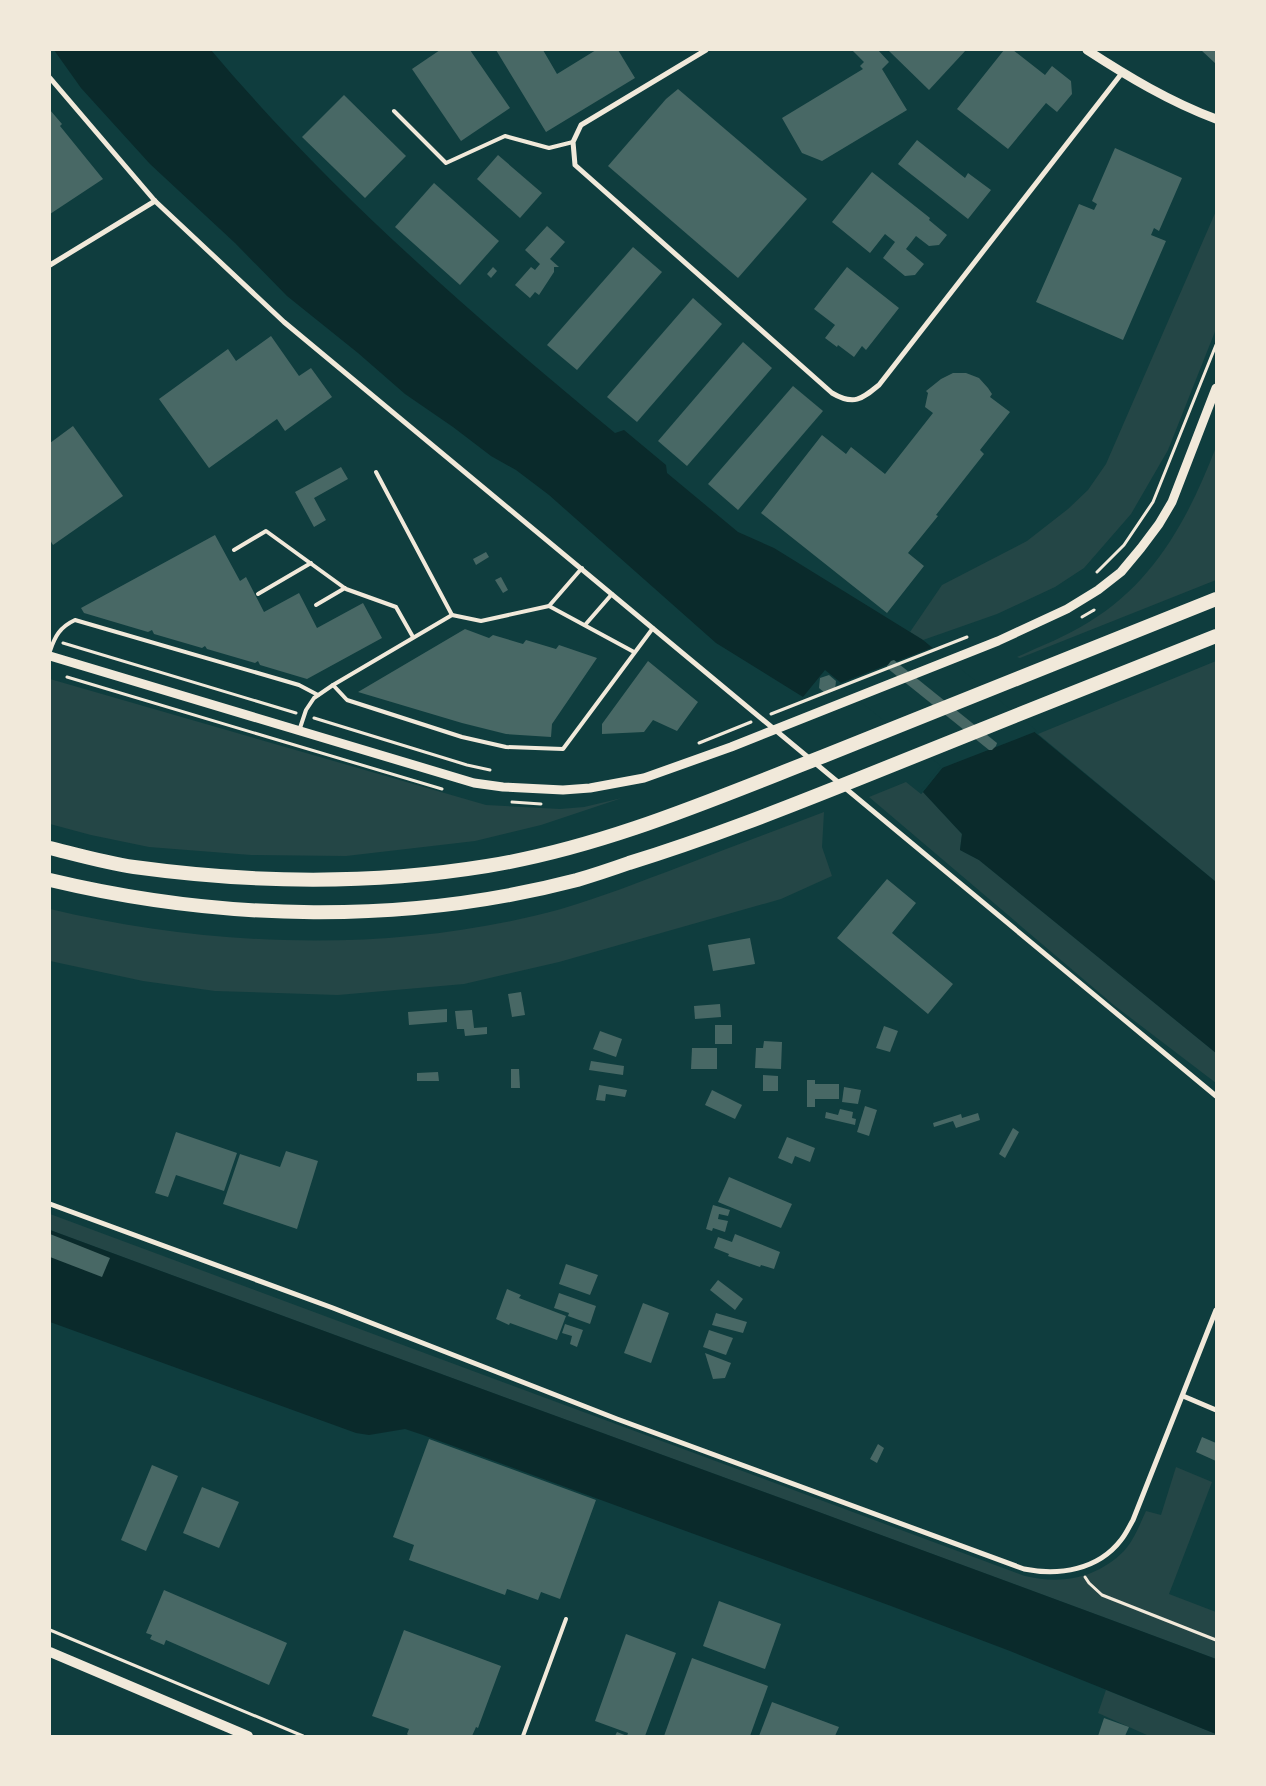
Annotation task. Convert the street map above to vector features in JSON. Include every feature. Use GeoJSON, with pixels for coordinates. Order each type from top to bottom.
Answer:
{"type":"FeatureCollection","features":[{"type":"Feature","properties":{"kind":"highway"},"geometry":{"type":"LineString","coordinates":[[50,848],[130,866],[261,880],[396,877],[486,866],[528,858],[608,838],[770,777],[1216,599]]}},
{"type":"Feature","properties":{"kind":"highway"},"geometry":{"type":"LineString","coordinates":[[50,880],[148,900],[211,908],[272,911],[348,912],[403,909],[517,893],[577,880],[723,832],[1216,636]]}},
{"type":"Feature","properties":{"kind":"main road"},"geometry":{"type":"LineString","coordinates":[[50,1652],[248,1736]]}},
{"type":"Feature","properties":{"kind":"street"},"geometry":{"type":"LineString","coordinates":[[706,50],[582,124],[573,142],[574,165],[832,393],[843,399],[862,399],[879,385],[1122,73]]}},
{"type":"Feature","properties":{"kind":"street"},"geometry":{"type":"LineString","coordinates":[[1087,50],[1122,73],[1198,112],[1216,119]]}},
{"type":"Feature","properties":{"kind":"street"},"geometry":{"type":"LineString","coordinates":[[50,78],[155,202],[284,322],[1216,1096]]}},
{"type":"Feature","properties":{"kind":"street"},"geometry":{"type":"LineString","coordinates":[[50,265],[155,202]]}},
{"type":"Feature","properties":{"kind":"street"},"geometry":{"type":"LineString","coordinates":[[50,656],[474,782],[503,788],[533,790],[590,788],[635,780],[670,770],[731,747],[998,641],[1067,609],[1098,590],[1121,572],[1159,524],[1172,502],[1216,388]]}},
{"type":"Feature","properties":{"kind":"street"},"geometry":{"type":"LineString","coordinates":[[50,1204],[333,1308],[617,1419],[1024,1569],[1040,1572],[1055,1573],[1082,1567],[1098,1560],[1121,1541],[1133,1520],[1216,1310]]}},
{"type":"Feature","properties":{"kind":"street"},"geometry":{"type":"LineString","coordinates":[[1183,1396],[1216,1410]]}},
{"type":"Feature","properties":{"kind":"lane"},"geometry":{"type":"LineString","coordinates":[[394,112],[446,163],[505,136],[549,148],[573,142]]}},
{"type":"Feature","properties":{"kind":"lane"},"geometry":{"type":"LineString","coordinates":[[376,472],[452,615]]}},
{"type":"Feature","properties":{"kind":"lane"},"geometry":{"type":"LineString","coordinates":[[234,550],[266,531],[345,588],[396,608],[413,637]]}},
{"type":"Feature","properties":{"kind":"lane"},"geometry":{"type":"LineString","coordinates":[[258,594],[311,564]]}},
{"type":"Feature","properties":{"kind":"lane"},"geometry":{"type":"LineString","coordinates":[[299,731],[310,703],[318,695],[413,637],[452,615],[481,621],[550,606],[582,568]]}},
{"type":"Feature","properties":{"kind":"lane"},"geometry":{"type":"LineString","coordinates":[[316,605],[345,588]]}},
{"type":"Feature","properties":{"kind":"lane"},"geometry":{"type":"LineString","coordinates":[[586,625],[612,594]]}},
{"type":"Feature","properties":{"kind":"lane"},"geometry":{"type":"LineString","coordinates":[[550,606],[634,652]]}},
{"type":"Feature","properties":{"kind":"lane"},"geometry":{"type":"LineString","coordinates":[[50,651],[54,640],[65,624],[75,620],[299,685],[318,695]]}},
{"type":"Feature","properties":{"kind":"lane"},"geometry":{"type":"LineString","coordinates":[[333,685],[347,700],[462,736],[506,747],[563,749],[653,628]]}},
{"type":"Feature","properties":{"kind":"lane"},"geometry":{"type":"LineString","coordinates":[[523,1736],[566,1619]]}},
{"type":"Feature","properties":{"kind":"path"},"geometry":{"type":"LineString","coordinates":[[1093,576],[1124,545],[1152,502],[1216,345]]}},
{"type":"Feature","properties":{"kind":"path"},"geometry":{"type":"LineString","coordinates":[[764,717],[976,634]]}},
{"type":"Feature","properties":{"kind":"path"},"geometry":{"type":"LineString","coordinates":[[54,640],[468,766],[492,771]]}},
{"type":"Feature","properties":{"kind":"path"},"geometry":{"type":"LineString","coordinates":[[693,745],[754,721]]}},
{"type":"Feature","properties":{"kind":"path"},"geometry":{"type":"LineString","coordinates":[[1082,1567],[1089,1584],[1102,1595],[1216,1640]]}},
{"type":"Feature","properties":{"kind":"path"},"geometry":{"type":"LineString","coordinates":[[50,1630],[303,1736]]}},
{"type":"Feature","properties":{"kind":"shaded area"},"geometry":{"type":"Polygon","coordinates":[[[54,50],[211,50],[305,153],[404,250],[508,343],[615,433],[624,430],[666,465],[667,473],[738,532],[774,548],[923,640],[1216,882],[1216,1053],[979,860],[960,850],[962,834],[923,792],[943,765],[825,670],[803,697],[716,643],[549,495],[516,470],[491,456],[405,394],[358,353],[287,296],[235,243],[150,164],[81,88],[54,50]]]}},
{"type":"Feature","properties":{"kind":"shaded area"},"geometry":{"type":"Polygon","coordinates":[[[1216,211],[1216,329],[1168,450],[1131,514],[1084,568],[1055,587],[997,614],[923,640],[910,632],[942,585],[1027,541],[1068,509],[1088,490],[1106,464],[1216,211]]]}},
{"type":"Feature","properties":{"kind":"shaded area"},"geometry":{"type":"Polygon","coordinates":[[[1216,447],[1216,580],[1020,658],[1017,657],[1081,627],[1112,606],[1133,588],[1151,568],[1181,523],[1216,447]]]}},
{"type":"Feature","properties":{"kind":"shaded area"},"geometry":{"type":"Polygon","coordinates":[[[1216,661],[1216,882],[1038,734],[1216,661]]]}},
{"type":"Feature","properties":{"kind":"shaded area"},"geometry":{"type":"Polygon","coordinates":[[[50,679],[486,805],[560,809],[584,807],[622,798],[541,825],[475,841],[346,856],[251,855],[149,847],[91,835],[50,824],[50,679]]]}},
{"type":"Feature","properties":{"kind":"shaded area"},"geometry":{"type":"Polygon","coordinates":[[[906,782],[921,794],[923,792],[962,834],[960,850],[979,860],[1216,1053],[1216,1083],[1115,1006],[869,797],[906,782]]]}},
{"type":"Feature","properties":{"kind":"shaded area"},"geometry":{"type":"Polygon","coordinates":[[[824,812],[822,847],[832,876],[781,899],[559,962],[464,984],[338,995],[215,991],[143,981],[50,961],[50,909],[112,922],[176,932],[241,938],[370,939],[435,933],[499,924],[561,909],[637,883],[824,812]]]}},
{"type":"Feature","properties":{"kind":"shaded area"},"geometry":{"type":"Polygon","coordinates":[[[50,1214],[1025,1576],[1052,1580],[1078,1577],[1102,1568],[1114,1560],[1131,1542],[1146,1511],[1161,1515],[1176,1467],[1212,1482],[1169,1594],[1216,1612],[1216,1659],[50,1230],[50,1214]]]}},
{"type":"Feature","properties":{"kind":"shaded area"},"geometry":{"type":"Polygon","coordinates":[[[50,1230],[1216,1659],[1216,1734],[1010,1651],[891,1606],[423,1435],[405,1429],[369,1435],[356,1433],[50,1322],[50,1230]]]}},
{"type":"Feature","properties":{"kind":"shaded area"},"geometry":{"type":"Polygon","coordinates":[[[1106,1690],[1216,1734],[1216,1736],[1149,1736],[1098,1713],[1106,1690]]]}},
{"type":"Feature","properties":{"kind":"pier"},"geometry":{"type":"Polygon","coordinates":[[[934,647],[1037,731],[942,768],[921,794],[921,791],[941,766],[838,684],[934,647]]]}},
{"type":"Feature","properties":{"kind":"building"},"geometry":{"type":"Polygon","coordinates":[[[440,50],[470,50],[510,108],[461,141],[412,69],[440,50]]]}},
{"type":"Feature","properties":{"kind":"building"},"geometry":{"type":"Polygon","coordinates":[[[496,50],[543,50],[557,74],[596,50],[618,50],[635,78],[546,132],[496,50]]]}},
{"type":"Feature","properties":{"kind":"building"},"geometry":{"type":"Polygon","coordinates":[[[852,50],[878,50],[889,62],[882,69],[907,110],[822,161],[802,153],[782,118],[863,69],[860,66],[864,62],[852,50]]]}},
{"type":"Feature","properties":{"kind":"building"},"geometry":{"type":"Polygon","coordinates":[[[888,50],[966,50],[929,90],[888,50]]]}},
{"type":"Feature","properties":{"kind":"building"},"geometry":{"type":"Polygon","coordinates":[[[1004,50],[1013,50],[1045,75],[1052,66],[1071,81],[1072,94],[1057,112],[1046,103],[1008,149],[957,109],[1004,50]]]}},
{"type":"Feature","properties":{"kind":"building"},"geometry":{"type":"Polygon","coordinates":[[[1201,50],[1216,50],[1216,64],[1201,50]]]}},
{"type":"Feature","properties":{"kind":"building"},"geometry":{"type":"Polygon","coordinates":[[[678,89],[807,199],[738,278],[608,166],[666,99],[678,89]]]}},
{"type":"Feature","properties":{"kind":"building"},"geometry":{"type":"Polygon","coordinates":[[[344,95],[406,156],[365,198],[302,137],[344,95]]]}},
{"type":"Feature","properties":{"kind":"building"},"geometry":{"type":"Polygon","coordinates":[[[50,110],[62,124],[60,126],[103,179],[50,214],[50,110]]]}},
{"type":"Feature","properties":{"kind":"building"},"geometry":{"type":"Polygon","coordinates":[[[917,140],[965,178],[968,173],[991,190],[968,219],[898,164],[917,140]]]}},
{"type":"Feature","properties":{"kind":"building"},"geometry":{"type":"Polygon","coordinates":[[[1115,148],[1182,178],[1159,231],[1154,228],[1151,235],[1166,241],[1123,340],[1036,302],[1079,204],[1094,210],[1097,204],[1092,201],[1115,148]]]}},
{"type":"Feature","properties":{"kind":"building"},"geometry":{"type":"Polygon","coordinates":[[[498,155],[542,193],[520,218],[477,179],[498,155]]]}},
{"type":"Feature","properties":{"kind":"building"},"geometry":{"type":"Polygon","coordinates":[[[872,172],[930,218],[929,220],[947,235],[939,245],[929,246],[916,236],[906,249],[924,264],[915,275],[905,276],[883,258],[895,242],[885,234],[870,253],[832,222],[872,172]]]}},
{"type":"Feature","properties":{"kind":"building"},"geometry":{"type":"Polygon","coordinates":[[[434,183],[499,241],[460,285],[395,227],[434,183]]]}},
{"type":"Feature","properties":{"kind":"building"},"geometry":{"type":"Polygon","coordinates":[[[547,226],[565,242],[550,259],[559,267],[554,267],[554,272],[539,295],[535,292],[530,298],[515,285],[531,267],[535,270],[540,264],[525,250],[547,226]]]}},
{"type":"Feature","properties":{"kind":"building"},"geometry":{"type":"Polygon","coordinates":[[[633,247],[662,272],[577,370],[547,345],[633,247]]]}},
{"type":"Feature","properties":{"kind":"building"},"geometry":{"type":"Polygon","coordinates":[[[493,267],[497,271],[491,278],[487,274],[493,267]]]}},
{"type":"Feature","properties":{"kind":"building"},"geometry":{"type":"Polygon","coordinates":[[[847,267],[899,308],[866,350],[862,346],[854,357],[825,338],[835,325],[814,309],[847,267]]]}},
{"type":"Feature","properties":{"kind":"building"},"geometry":{"type":"Polygon","coordinates":[[[693,298],[722,324],[637,422],[607,397],[693,298]]]}},
{"type":"Feature","properties":{"kind":"building"},"geometry":{"type":"Polygon","coordinates":[[[271,336],[299,376],[311,368],[332,397],[285,431],[277,419],[209,468],[159,399],[228,349],[236,361],[271,336]]]}},
{"type":"Feature","properties":{"kind":"building"},"geometry":{"type":"Polygon","coordinates":[[[743,342],[772,368],[687,466],[658,441],[743,342]]]}},
{"type":"Feature","properties":{"kind":"building"},"geometry":{"type":"Polygon","coordinates":[[[953,373],[966,373],[979,378],[992,394],[990,397],[1010,412],[980,450],[984,454],[908,553],[924,566],[887,613],[761,513],[822,435],[846,454],[851,447],[885,474],[933,413],[925,407],[928,393],[926,391],[941,379],[953,373]]]}},
{"type":"Feature","properties":{"kind":"building"},"geometry":{"type":"Polygon","coordinates":[[[793,386],[823,411],[738,510],[708,484],[793,386]]]}},
{"type":"Feature","properties":{"kind":"building"},"geometry":{"type":"Polygon","coordinates":[[[73,426],[123,496],[53,545],[50,540],[50,443],[73,426]]]}},
{"type":"Feature","properties":{"kind":"building"},"geometry":{"type":"Polygon","coordinates":[[[341,467],[348,479],[314,498],[326,520],[314,527],[295,492],[341,467]]]}},
{"type":"Feature","properties":{"kind":"building"},"geometry":{"type":"Polygon","coordinates":[[[215,535],[240,581],[246,577],[264,612],[299,593],[317,628],[363,603],[382,638],[307,679],[260,665],[258,661],[255,663],[207,649],[205,646],[202,648],[154,634],[152,630],[148,632],[84,613],[81,608],[215,535]]]}},
{"type":"Feature","properties":{"kind":"building"},"geometry":{"type":"Polygon","coordinates":[[[486,552],[489,557],[476,565],[473,559],[486,552]]]}},
{"type":"Feature","properties":{"kind":"building"},"geometry":{"type":"Polygon","coordinates":[[[501,577],[508,590],[503,593],[495,580],[501,577]]]}},
{"type":"Feature","properties":{"kind":"building"},"geometry":{"type":"Polygon","coordinates":[[[465,629],[489,638],[493,635],[523,644],[526,640],[556,649],[559,645],[597,658],[552,724],[551,737],[506,734],[358,692],[465,629]]]}},
{"type":"Feature","properties":{"kind":"building"},"geometry":{"type":"Polygon","coordinates":[[[894,660],[997,743],[996,746],[989,750],[887,668],[891,661],[894,660]]]}},
{"type":"Feature","properties":{"kind":"building"},"geometry":{"type":"Polygon","coordinates":[[[648,661],[698,702],[677,731],[653,720],[644,732],[602,734],[602,724],[648,661]]]}},
{"type":"Feature","properties":{"kind":"building"},"geometry":{"type":"Polygon","coordinates":[[[829,675],[836,681],[835,690],[826,694],[819,688],[820,678],[829,675]]]}},
{"type":"Feature","properties":{"kind":"building"},"geometry":{"type":"Polygon","coordinates":[[[887,879],[916,903],[892,933],[953,984],[928,1014],[837,938],[887,879]]]}},
{"type":"Feature","properties":{"kind":"building"},"geometry":{"type":"Polygon","coordinates":[[[750,938],[755,964],[713,971],[708,945],[750,938]]]}},
{"type":"Feature","properties":{"kind":"building"},"geometry":{"type":"Polygon","coordinates":[[[521,992],[525,1015],[512,1017],[508,994],[521,992]]]}},
{"type":"Feature","properties":{"kind":"building"},"geometry":{"type":"Polygon","coordinates":[[[720,1004],[721,1017],[695,1019],[694,1006],[720,1004]]]}},
{"type":"Feature","properties":{"kind":"building"},"geometry":{"type":"Polygon","coordinates":[[[447,1009],[447,1022],[409,1025],[408,1012],[447,1009]]]}},
{"type":"Feature","properties":{"kind":"building"},"geometry":{"type":"Polygon","coordinates":[[[472,1010],[474,1028],[487,1027],[487,1034],[465,1036],[464,1029],[457,1029],[455,1011],[472,1010]]]}},
{"type":"Feature","properties":{"kind":"building"},"geometry":{"type":"Polygon","coordinates":[[[715,1025],[732,1025],[732,1044],[715,1044],[715,1025]]]}},
{"type":"Feature","properties":{"kind":"building"},"geometry":{"type":"Polygon","coordinates":[[[884,1026],[898,1031],[890,1052],[876,1048],[884,1026]]]}},
{"type":"Feature","properties":{"kind":"building"},"geometry":{"type":"Polygon","coordinates":[[[600,1031],[622,1039],[616,1057],[593,1049],[600,1031]]]}},
{"type":"Feature","properties":{"kind":"building"},"geometry":{"type":"Polygon","coordinates":[[[764,1041],[782,1042],[781,1069],[755,1068],[756,1048],[763,1048],[764,1041]]]}},
{"type":"Feature","properties":{"kind":"building"},"geometry":{"type":"Polygon","coordinates":[[[692,1048],[717,1048],[717,1069],[691,1069],[692,1048]]]}},
{"type":"Feature","properties":{"kind":"building"},"geometry":{"type":"Polygon","coordinates":[[[591,1061],[624,1066],[623,1075],[589,1070],[591,1061]]]}},
{"type":"Feature","properties":{"kind":"building"},"geometry":{"type":"Polygon","coordinates":[[[511,1069],[519,1069],[520,1088],[511,1088],[511,1069]]]}},
{"type":"Feature","properties":{"kind":"building"},"geometry":{"type":"Polygon","coordinates":[[[438,1072],[439,1081],[417,1081],[417,1073],[438,1072]]]}},
{"type":"Feature","properties":{"kind":"building"},"geometry":{"type":"Polygon","coordinates":[[[763,1075],[778,1076],[778,1091],[763,1091],[763,1075]]]}},
{"type":"Feature","properties":{"kind":"building"},"geometry":{"type":"Polygon","coordinates":[[[807,1080],[815,1080],[815,1084],[839,1084],[839,1099],[815,1099],[815,1107],[807,1107],[807,1080]]]}},
{"type":"Feature","properties":{"kind":"building"},"geometry":{"type":"Polygon","coordinates":[[[599,1085],[627,1090],[625,1097],[606,1094],[605,1101],[596,1100],[599,1085]]]}},
{"type":"Feature","properties":{"kind":"building"},"geometry":{"type":"Polygon","coordinates":[[[844,1087],[861,1090],[858,1104],[842,1102],[844,1087]]]}},
{"type":"Feature","properties":{"kind":"building"},"geometry":{"type":"Polygon","coordinates":[[[712,1090],[742,1105],[735,1119],[705,1105],[712,1090]]]}},
{"type":"Feature","properties":{"kind":"building"},"geometry":{"type":"Polygon","coordinates":[[[865,1106],[877,1110],[869,1136],[857,1132],[865,1106]]]}},
{"type":"Feature","properties":{"kind":"building"},"geometry":{"type":"Polygon","coordinates":[[[840,1109],[853,1112],[852,1118],[856,1119],[855,1125],[825,1118],[826,1112],[838,1115],[840,1109]]]}},
{"type":"Feature","properties":{"kind":"building"},"geometry":{"type":"Polygon","coordinates":[[[978,1113],[980,1120],[956,1128],[953,1121],[934,1127],[933,1123],[961,1114],[962,1118],[978,1113]]]}},
{"type":"Feature","properties":{"kind":"building"},"geometry":{"type":"Polygon","coordinates":[[[1013,1128],[1019,1132],[1005,1158],[999,1154],[1013,1128]]]}},
{"type":"Feature","properties":{"kind":"building"},"geometry":{"type":"Polygon","coordinates":[[[176,1132],[237,1153],[224,1191],[176,1175],[168,1197],[155,1193],[176,1132]]]}},
{"type":"Feature","properties":{"kind":"building"},"geometry":{"type":"Polygon","coordinates":[[[787,1137],[815,1148],[810,1162],[795,1156],[792,1164],[778,1158],[787,1137]]]}},
{"type":"Feature","properties":{"kind":"building"},"geometry":{"type":"Polygon","coordinates":[[[286,1151],[318,1161],[297,1229],[223,1204],[240,1154],[280,1167],[286,1151]]]}},
{"type":"Feature","properties":{"kind":"building"},"geometry":{"type":"Polygon","coordinates":[[[729,1177],[792,1204],[781,1228],[718,1202],[729,1177]]]}},
{"type":"Feature","properties":{"kind":"building"},"geometry":{"type":"Polygon","coordinates":[[[713,1205],[730,1210],[728,1216],[719,1214],[718,1219],[728,1221],[725,1232],[713,1228],[712,1231],[706,1229],[713,1205]]]}},
{"type":"Feature","properties":{"kind":"building"},"geometry":{"type":"Polygon","coordinates":[[[50,1234],[110,1258],[102,1277],[50,1257],[50,1234]]]}},
{"type":"Feature","properties":{"kind":"building"},"geometry":{"type":"Polygon","coordinates":[[[735,1234],[780,1252],[774,1269],[761,1265],[760,1267],[728,1256],[729,1254],[714,1248],[718,1237],[732,1242],[735,1234]]]}},
{"type":"Feature","properties":{"kind":"building"},"geometry":{"type":"Polygon","coordinates":[[[566,1264],[598,1275],[590,1295],[559,1284],[566,1264]]]}},
{"type":"Feature","properties":{"kind":"building"},"geometry":{"type":"Polygon","coordinates":[[[718,1280],[743,1299],[735,1310],[710,1290],[718,1280]]]}},
{"type":"Feature","properties":{"kind":"building"},"geometry":{"type":"Polygon","coordinates":[[[507,1289],[521,1295],[519,1298],[566,1316],[557,1340],[496,1319],[507,1289]]]}},
{"type":"Feature","properties":{"kind":"building"},"geometry":{"type":"Polygon","coordinates":[[[559,1293],[596,1306],[590,1324],[568,1316],[569,1313],[554,1308],[559,1293]]]}},
{"type":"Feature","properties":{"kind":"building"},"geometry":{"type":"Polygon","coordinates":[[[643,1303],[669,1313],[651,1363],[624,1353],[643,1303]]]}},
{"type":"Feature","properties":{"kind":"building"},"geometry":{"type":"Polygon","coordinates":[[[716,1313],[747,1322],[743,1333],[712,1325],[716,1313]]]}},
{"type":"Feature","properties":{"kind":"building"},"geometry":{"type":"Polygon","coordinates":[[[565,1324],[583,1330],[577,1347],[570,1344],[572,1336],[562,1333],[565,1324]]]}},
{"type":"Feature","properties":{"kind":"building"},"geometry":{"type":"Polygon","coordinates":[[[709,1330],[733,1338],[726,1355],[703,1347],[709,1330]]]}},
{"type":"Feature","properties":{"kind":"building"},"geometry":{"type":"Polygon","coordinates":[[[705,1353],[731,1363],[725,1378],[713,1379],[705,1353]]]}},
{"type":"Feature","properties":{"kind":"building"},"geometry":{"type":"Polygon","coordinates":[[[1202,1437],[1216,1443],[1216,1461],[1196,1452],[1202,1437]]]}},
{"type":"Feature","properties":{"kind":"building"},"geometry":{"type":"Polygon","coordinates":[[[429,1439],[596,1500],[560,1599],[541,1592],[538,1600],[507,1589],[505,1595],[409,1560],[414,1545],[393,1537],[429,1439]]]}},
{"type":"Feature","properties":{"kind":"building"},"geometry":{"type":"Polygon","coordinates":[[[878,1444],[884,1448],[877,1463],[870,1459],[878,1444]]]}},
{"type":"Feature","properties":{"kind":"building"},"geometry":{"type":"Polygon","coordinates":[[[152,1465],[178,1476],[146,1551],[121,1540],[152,1465]]]}},
{"type":"Feature","properties":{"kind":"building"},"geometry":{"type":"Polygon","coordinates":[[[202,1487],[239,1502],[219,1548],[183,1533],[202,1487]]]}},
{"type":"Feature","properties":{"kind":"building"},"geometry":{"type":"Polygon","coordinates":[[[164,1590],[287,1643],[269,1685],[166,1640],[164,1645],[150,1639],[152,1635],[146,1633],[164,1590]]]}},
{"type":"Feature","properties":{"kind":"building"},"geometry":{"type":"Polygon","coordinates":[[[719,1601],[781,1624],[765,1669],[703,1646],[719,1601]]]}},
{"type":"Feature","properties":{"kind":"building"},"geometry":{"type":"Polygon","coordinates":[[[404,1630],[501,1666],[478,1728],[476,1727],[472,1736],[409,1736],[407,1734],[409,1729],[372,1716],[404,1630]]]}},
{"type":"Feature","properties":{"kind":"building"},"geometry":{"type":"Polygon","coordinates":[[[626,1634],[676,1653],[645,1736],[627,1736],[628,1733],[595,1721],[626,1634]]]}},
{"type":"Feature","properties":{"kind":"building"},"geometry":{"type":"Polygon","coordinates":[[[692,1658],[768,1686],[750,1736],[664,1736],[692,1658]]]}},
{"type":"Feature","properties":{"kind":"building"},"geometry":{"type":"Polygon","coordinates":[[[772,1702],[839,1727],[835,1736],[759,1736],[772,1702]]]}},
{"type":"Feature","properties":{"kind":"building"},"geometry":{"type":"Polygon","coordinates":[[[1104,1718],[1129,1727],[1125,1736],[1098,1736],[1104,1718]]]}},
{"type":"Feature","properties":{"kind":"building"},"geometry":{"type":"Polygon","coordinates":[[[617,1732],[627,1736],[615,1736],[617,1732]]]}}]}
